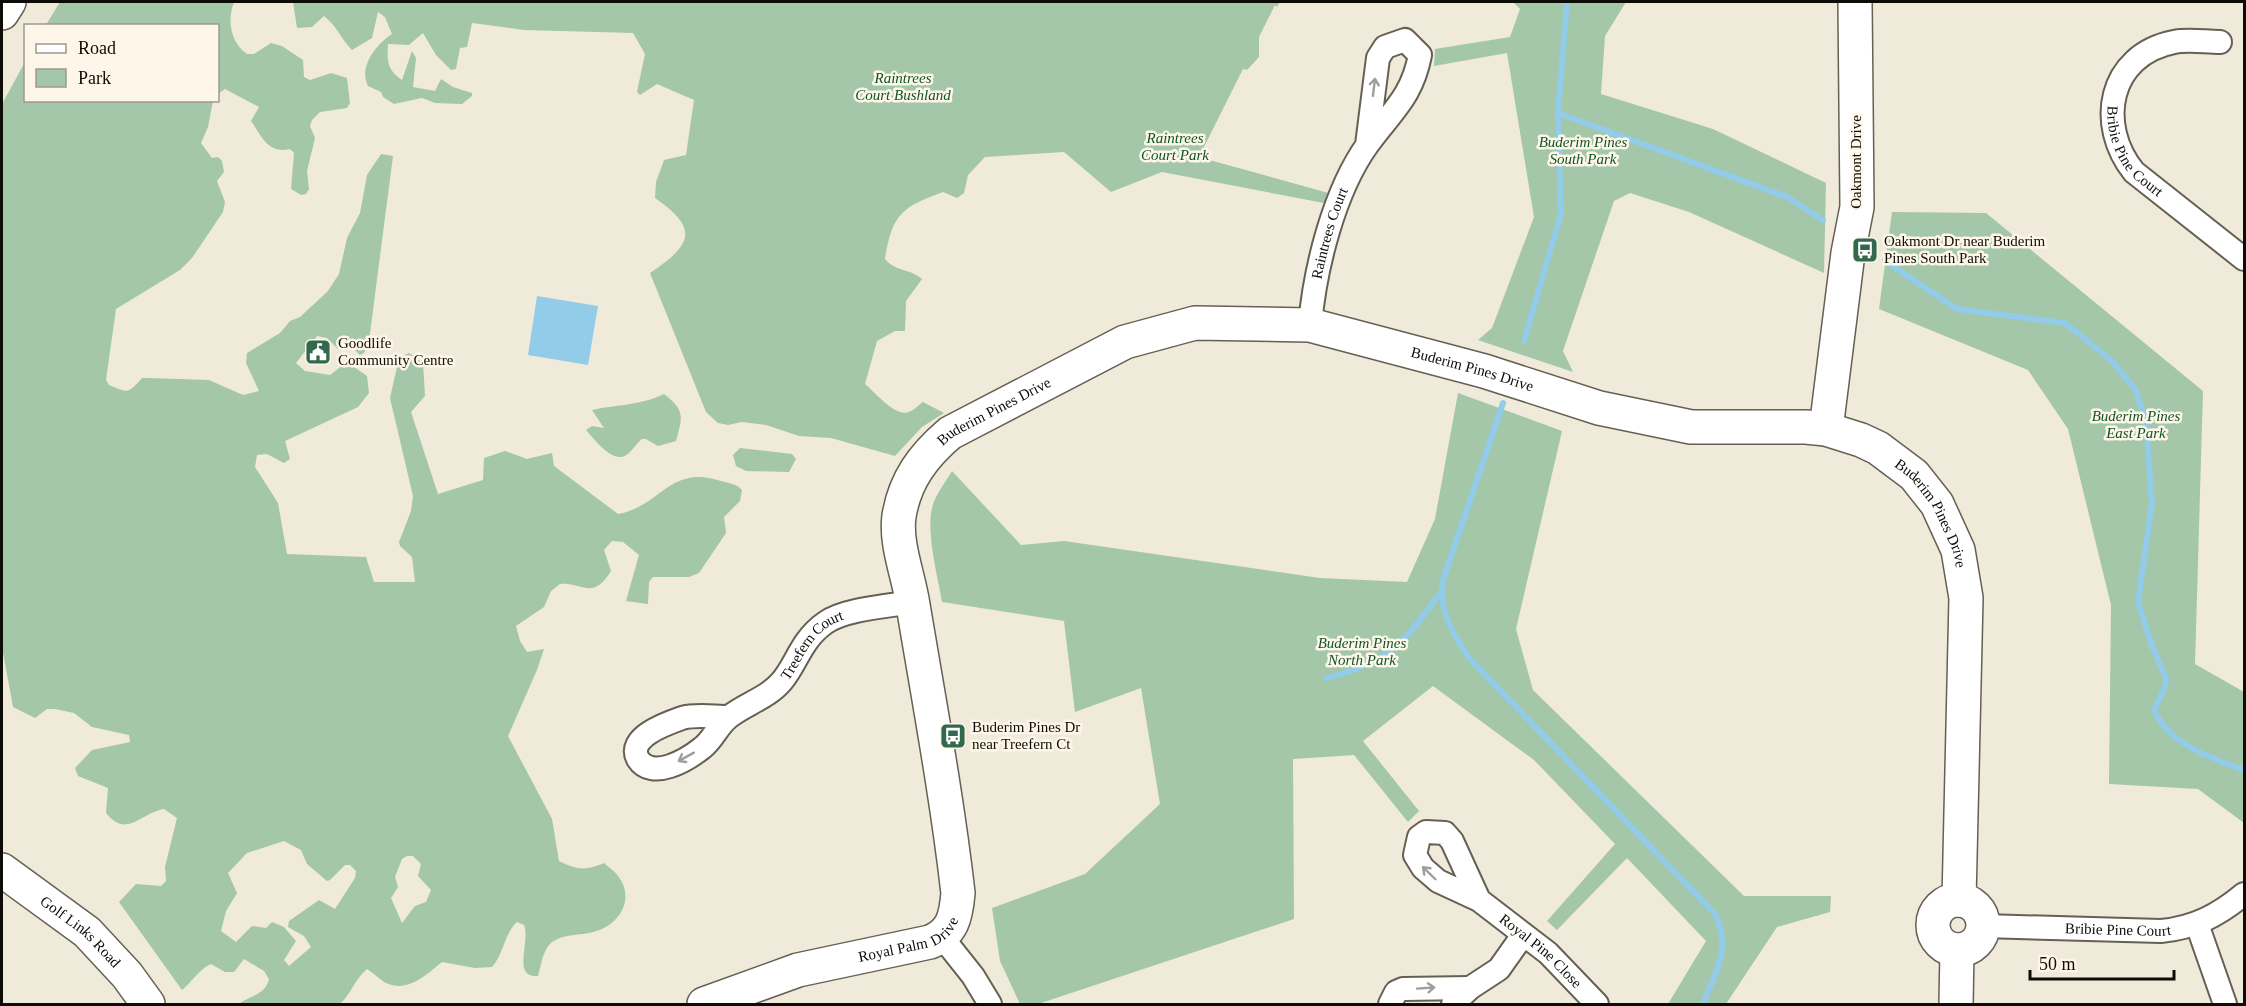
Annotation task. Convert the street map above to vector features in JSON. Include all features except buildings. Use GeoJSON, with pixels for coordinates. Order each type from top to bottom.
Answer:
{"type":"FeatureCollection","features":[{"type":"Feature","properties":{"kind":"street"},"geometry":{"type":"LineString","coordinates":[[2,13],[9,2]]}},
{"type":"Feature","properties":{"kind":"street","name":"Oakmont Drive"},"geometry":{"type":"LineString","coordinates":[[1826,429],[1848,253],[1857,207],[1855,2]]}},
{"type":"Feature","properties":{"kind":"street","name":"Bribie Pine Court"},"geometry":{"type":"LineString","coordinates":[[2220,42],[2173,42],[2141,57],[2121,78],[2115,92],[2111,126],[2123,159],[2134,172],[2244,259]]}},
{"type":"Feature","properties":{"kind":"street","name":"Raintrees Court"},"geometry":{"type":"LineString","coordinates":[[1310,325],[1313,286],[1322,252],[1339,199],[1367,145]]}},
{"type":"Feature","properties":{"kind":"street","name":"Buderim Pines Drive"},"geometry":{"type":"LineString","coordinates":[[938,760],[913,602],[900,541],[899,518],[905,488],[927,452],[950,433],[1125,342],[1195,323],[1310,325],[1484,371],[1599,408],[1691,427],[1789,426],[1826,429],[1878,448],[1914,475],[1937,504],[1958,550],[1966,598],[1959,900]]}},
{"type":"Feature","properties":{"kind":"street","name":"Treefern Court"},"geometry":{"type":"LineString","coordinates":[[728,717],[752,705],[782,681],[800,649],[825,622],[859,611],[913,602]]}},
{"type":"Feature","properties":{"kind":"street","name":"Royal Palm Drive"},"geometry":{"type":"LineString","coordinates":[[704,1005],[798,970],[910,948],[942,937],[956,916],[958,893],[938,760]]}},
{"type":"Feature","properties":{"kind":"street","name":"Golf Links Road"},"geometry":{"type":"LineString","coordinates":[[2,870],[87,932],[127,975],[148,1005]]}},
{"type":"Feature","properties":{"kind":"street","name":"Bribie Pine Court"},"geometry":{"type":"LineString","coordinates":[[1983,926],[2161,931],[2197,924],[2229,907],[2244,894]]}},
{"type":"Feature","properties":{"kind":"street","name":"Royal Pine Close"},"geometry":{"type":"LineString","coordinates":[[1479,900],[1564,967],[1597,1005]]}},
{"type":"Feature","properties":{"kind":"street"},"geometry":{"type":"LineString","coordinates":[[1959,900],[1973,905],[1982,918],[1983,926],[1978,941],[1965,949],[1957,950],[1949,949],[1936,939],[1932,924],[1934,916],[1943,904],[1959,900]]}},
{"type":"Feature","properties":{"kind":"street"},"geometry":{"type":"LineString","coordinates":[[2197,924],[2224,1005]]}},
{"type":"Feature","properties":{"kind":"street"},"geometry":{"type":"LineString","coordinates":[[1453,1005],[1470,988],[1499,969],[1523,935]]}},
{"type":"Feature","properties":{"kind":"street"},"geometry":{"type":"LineString","coordinates":[[942,937],[973,976],[990,1005]]}},
{"type":"Feature","properties":{"kind":"street"},"geometry":{"type":"LineString","coordinates":[[1956,1005],[1957,950]]}},
{"type":"Feature","properties":{"kind":"street"},"geometry":{"type":"LineString","coordinates":[[1390,1005],[1396,992],[1403,989],[1470,988]]}},
{"type":"Feature","properties":{"kind":"green space"},"geometry":{"type":"Polygon","coordinates":[[[60,2],[234,2],[231,16],[232,30],[241,49],[247,54],[254,54],[271,43],[282,46],[303,60],[304,77],[310,80],[331,73],[347,78],[350,103],[347,108],[320,112],[312,120],[310,126],[315,138],[307,171],[309,189],[306,194],[301,195],[291,189],[294,153],[290,149],[282,150],[271,147],[251,121],[259,107],[225,89],[219,93],[219,24],[47,24],[60,2]]]}},
{"type":"Feature","properties":{"kind":"green space"},"geometry":{"type":"Polygon","coordinates":[[[293,2],[1280,2],[1277,7],[1275,5],[1259,37],[1259,57],[1247,70],[1243,69],[1202,151],[1206,159],[1332,194],[1329,204],[1162,172],[1111,192],[1064,152],[985,157],[968,175],[964,193],[957,198],[943,192],[918,202],[901,214],[891,232],[885,259],[894,266],[922,279],[906,301],[905,331],[895,331],[877,341],[865,384],[886,404],[899,412],[911,411],[923,402],[944,413],[922,427],[895,456],[831,438],[799,436],[766,425],[742,422],[728,425],[718,423],[706,412],[650,273],[675,254],[685,237],[684,228],[679,219],[655,198],[656,182],[664,160],[686,155],[694,100],[657,84],[640,95],[637,92],[645,54],[633,33],[524,30],[472,23],[467,47],[460,48],[456,69],[451,70],[436,55],[423,33],[409,45],[388,44],[388,60],[393,73],[402,80],[412,51],[416,58],[413,87],[435,91],[441,79],[453,87],[472,93],[472,96],[462,104],[435,103],[422,98],[394,104],[383,97],[381,92],[368,86],[365,71],[375,50],[392,34],[385,17],[378,12],[372,38],[352,50],[324,16],[312,27],[297,28],[293,2]]]}},
{"type":"Feature","properties":{"kind":"green space","name":"Buderim Pines South Park"},"geometry":{"type":"Polygon","coordinates":[[[1513,2],[1626,2],[1605,36],[1601,94],[1713,129],[1826,183],[1824,273],[1689,212],[1630,193],[1614,201],[1563,351],[1573,372],[1478,340],[1492,328],[1534,217],[1507,53],[1434,66],[1435,49],[1510,37],[1520,9],[1513,2]]]}},
{"type":"Feature","properties":{"kind":"green space"},"geometry":{"type":"Polygon","coordinates":[[[24,64],[24,102],[213,102],[208,127],[201,143],[212,158],[218,157],[222,161],[224,172],[217,181],[225,202],[223,212],[192,258],[180,270],[116,309],[106,380],[109,385],[124,391],[134,387],[142,378],[148,378],[209,380],[243,395],[259,391],[246,363],[247,353],[280,333],[290,321],[300,317],[328,291],[339,274],[347,238],[360,213],[367,175],[381,154],[393,156],[369,341],[364,353],[360,355],[346,341],[338,349],[327,338],[317,336],[296,363],[305,371],[330,375],[347,362],[367,376],[369,393],[358,407],[285,441],[290,459],[284,463],[267,454],[257,455],[255,467],[278,503],[287,554],[366,557],[374,582],[415,582],[412,557],[400,546],[399,542],[411,511],[413,496],[390,398],[399,358],[409,353],[423,363],[425,396],[411,412],[438,494],[483,480],[484,458],[505,451],[527,459],[552,453],[554,466],[618,514],[633,510],[666,488],[689,478],[703,477],[721,481],[735,485],[742,490],[740,501],[724,517],[726,533],[699,573],[689,577],[653,577],[649,582],[648,604],[626,601],[639,555],[623,542],[612,541],[604,550],[611,571],[598,586],[586,588],[560,584],[551,591],[544,607],[516,626],[520,641],[527,652],[544,649],[508,736],[552,819],[559,861],[581,868],[604,863],[618,876],[625,894],[622,910],[610,924],[593,932],[567,936],[552,942],[544,953],[538,976],[530,975],[525,971],[526,932],[524,925],[517,922],[509,932],[492,967],[475,968],[442,962],[416,981],[402,986],[386,983],[367,969],[340,1004],[239,1004],[264,989],[269,979],[264,971],[244,959],[234,972],[225,972],[211,964],[182,990],[119,902],[136,884],[161,886],[166,881],[165,867],[177,818],[164,809],[134,822],[121,824],[106,813],[108,788],[78,776],[75,768],[92,750],[130,742],[129,735],[92,727],[74,713],[47,709],[35,718],[13,707],[2,647],[2,104],[24,64]],[[284,841],[247,853],[228,873],[237,893],[226,911],[221,931],[236,942],[252,926],[266,928],[272,922],[284,927],[296,941],[284,960],[289,966],[311,947],[304,936],[288,927],[289,921],[319,900],[335,909],[355,878],[356,871],[350,865],[345,865],[327,881],[307,864],[301,850],[284,841]],[[413,856],[402,859],[395,877],[398,887],[391,898],[402,923],[415,906],[426,902],[431,890],[418,876],[421,864],[413,856]]]}},
{"type":"Feature","properties":{"kind":"green space","name":"Buderim Pines East Park"},"geometry":{"type":"Polygon","coordinates":[[[1892,212],[1986,213],[2203,391],[2195,664],[2244,692],[2244,823],[2198,789],[2109,784],[2111,605],[2068,429],[2028,370],[1879,309],[1892,212]]]}},
{"type":"Feature","properties":{"kind":"green space","name":"Buderim Pines North Park"},"geometry":{"type":"Polygon","coordinates":[[[1458,393],[1562,431],[1516,629],[1533,690],[1744,896],[1831,896],[1830,912],[1777,927],[1726,1004],[1668,1004],[1706,941],[1627,858],[1557,930],[1547,921],[1615,844],[1534,760],[1433,686],[1363,741],[1419,811],[1408,822],[1354,755],[1293,759],[1294,919],[1038,1004],[1020,1004],[1000,961],[992,908],[1085,874],[1160,804],[1141,688],[1075,712],[1064,621],[942,602],[930,530],[935,498],[952,471],[1021,545],[1064,541],[1320,578],[1407,582],[1435,519],[1458,393]]]}},
{"type":"Feature","properties":{"kind":"green space"},"geometry":{"type":"Polygon","coordinates":[[[664,394],[679,410],[681,420],[676,441],[658,446],[642,439],[627,455],[620,457],[603,449],[586,430],[592,426],[604,428],[592,410],[637,403],[664,394]]]}},
{"type":"Feature","properties":{"kind":"green space"},"geometry":{"type":"Polygon","coordinates":[[[740,448],[792,454],[796,459],[789,472],[746,471],[736,466],[733,455],[740,448]]]}},
{"type":"Feature","properties":{"kind":"water"},"geometry":{"type":"Polygon","coordinates":[[[537,296],[598,306],[588,365],[528,355],[537,296]]]}},
{"type":"Feature","properties":{"kind":"waterway"},"geometry":{"type":"LineString","coordinates":[[1524,341],[1561,214],[1558,113],[1567,2]]}},
{"type":"Feature","properties":{"kind":"waterway"},"geometry":{"type":"LineString","coordinates":[[1558,113],[1787,197],[1823,220]]}},
{"type":"Feature","properties":{"kind":"waterway"},"geometry":{"type":"LineString","coordinates":[[1885,261],[1957,309],[2065,323],[2112,361],[2135,389],[2146,422],[2152,503],[2138,602],[2152,646],[2166,678],[2165,687],[2154,710],[2161,722],[2181,741],[2205,755],[2244,770]]}},
{"type":"Feature","properties":{"kind":"waterway"},"geometry":{"type":"LineString","coordinates":[[1503,403],[1442,583],[1445,614],[1470,659],[1715,914],[1720,926],[1722,949],[1717,970],[1703,1004]]}},
{"type":"Feature","properties":{"kind":"waterway"},"geometry":{"type":"LineString","coordinates":[[1326,678],[1366,665],[1394,648],[1441,592]]}},
{"type":"Feature","properties":{"kind":"place","name":"Oakmont Dr near Buderim Pines South Park"},"geometry":{"type":"Point","coordinates":[1865,250]}},
{"type":"Feature","properties":{"kind":"place","name":"Goodlife Community Centre"},"geometry":{"type":"Point","coordinates":[318,352]}},
{"type":"Feature","properties":{"kind":"place","name":"Buderim Pines Dr near Treefern Ct"},"geometry":{"type":"Point","coordinates":[953,736]}},
{"type":"Feature","properties":{"kind":"park label","name":"Raintrees Court Bushland"},"geometry":{"type":"Point","coordinates":[903,86]}},
{"type":"Feature","properties":{"kind":"park label","name":"Raintrees Court Park"},"geometry":{"type":"Point","coordinates":[1175,146]}}]}
